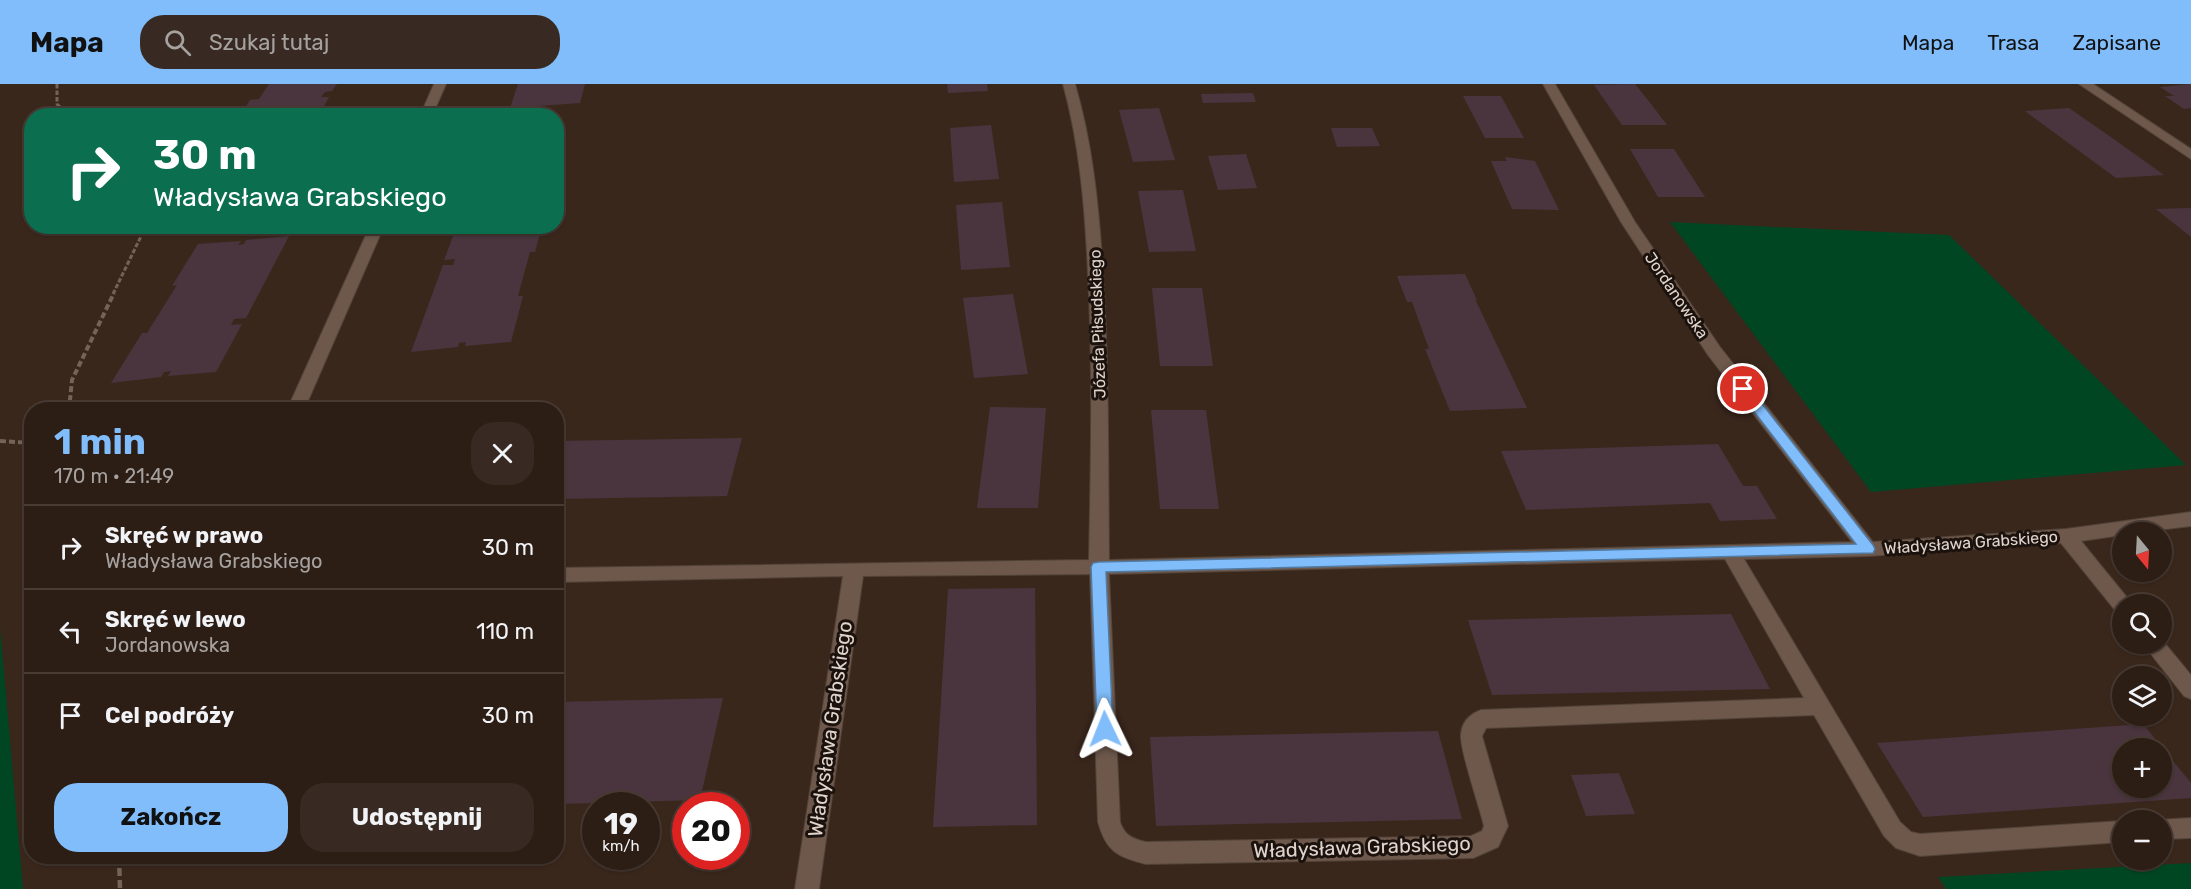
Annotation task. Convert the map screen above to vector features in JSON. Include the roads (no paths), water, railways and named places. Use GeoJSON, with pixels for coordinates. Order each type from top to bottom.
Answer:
{"type":"FeatureCollection","features":[{"type":"Feature","properties":{"kind":"street"},"geometry":{"type":"LineString","coordinates":[[430,108],[440,84]]}},
{"type":"Feature","properties":{"kind":"street","name":"Józefa Piłsudskiego"},"geometry":{"type":"LineString","coordinates":[[1069,84],[1076,108],[1092,205],[1100,349],[1099,567]]}},
{"type":"Feature","properties":{"kind":"street","name":"Jordanowska"},"geometry":{"type":"LineString","coordinates":[[1549,84],[1628,222],[1714,351],[1868,549]]}},
{"type":"Feature","properties":{"kind":"street"},"geometry":{"type":"LineString","coordinates":[[2085,84],[2191,155]]}},
{"type":"Feature","properties":{"kind":"street"},"geometry":{"type":"LineString","coordinates":[[299,402],[373,234]]}},
{"type":"Feature","properties":{"kind":"street","name":"Władysława Grabskiego"},"geometry":{"type":"LineString","coordinates":[[564,575],[854,568],[1099,567],[1868,549],[2066,536],[2191,519]]}},
{"type":"Feature","properties":{"kind":"street","name":"Władysława Grabskiego"},"geometry":{"type":"LineString","coordinates":[[2066,536],[2112,594]]}},
{"type":"Feature","properties":{"kind":"street"},"geometry":{"type":"LineString","coordinates":[[1731,553],[1892,829],[1904,840],[1920,845],[2112,833]]}},
{"type":"Feature","properties":{"kind":"street","name":"Władysława Grabskiego"},"geometry":{"type":"LineString","coordinates":[[1099,567],[1109,822],[1113,837],[1128,849],[1146,853],[1473,847],[1490,839],[1496,826],[1471,736],[1473,728],[1480,719],[1820,706]]}},
{"type":"Feature","properties":{"kind":"street","name":"Władysława Grabskiego"},"geometry":{"type":"LineString","coordinates":[[807,889],[854,568]]}},
{"type":"Feature","properties":{"kind":"street"},"geometry":{"type":"LineString","coordinates":[[2161,654],[2191,690]]}},
{"type":"Feature","properties":{"kind":"street"},"geometry":{"type":"LineString","coordinates":[[2172,829],[2191,828]]}}]}
